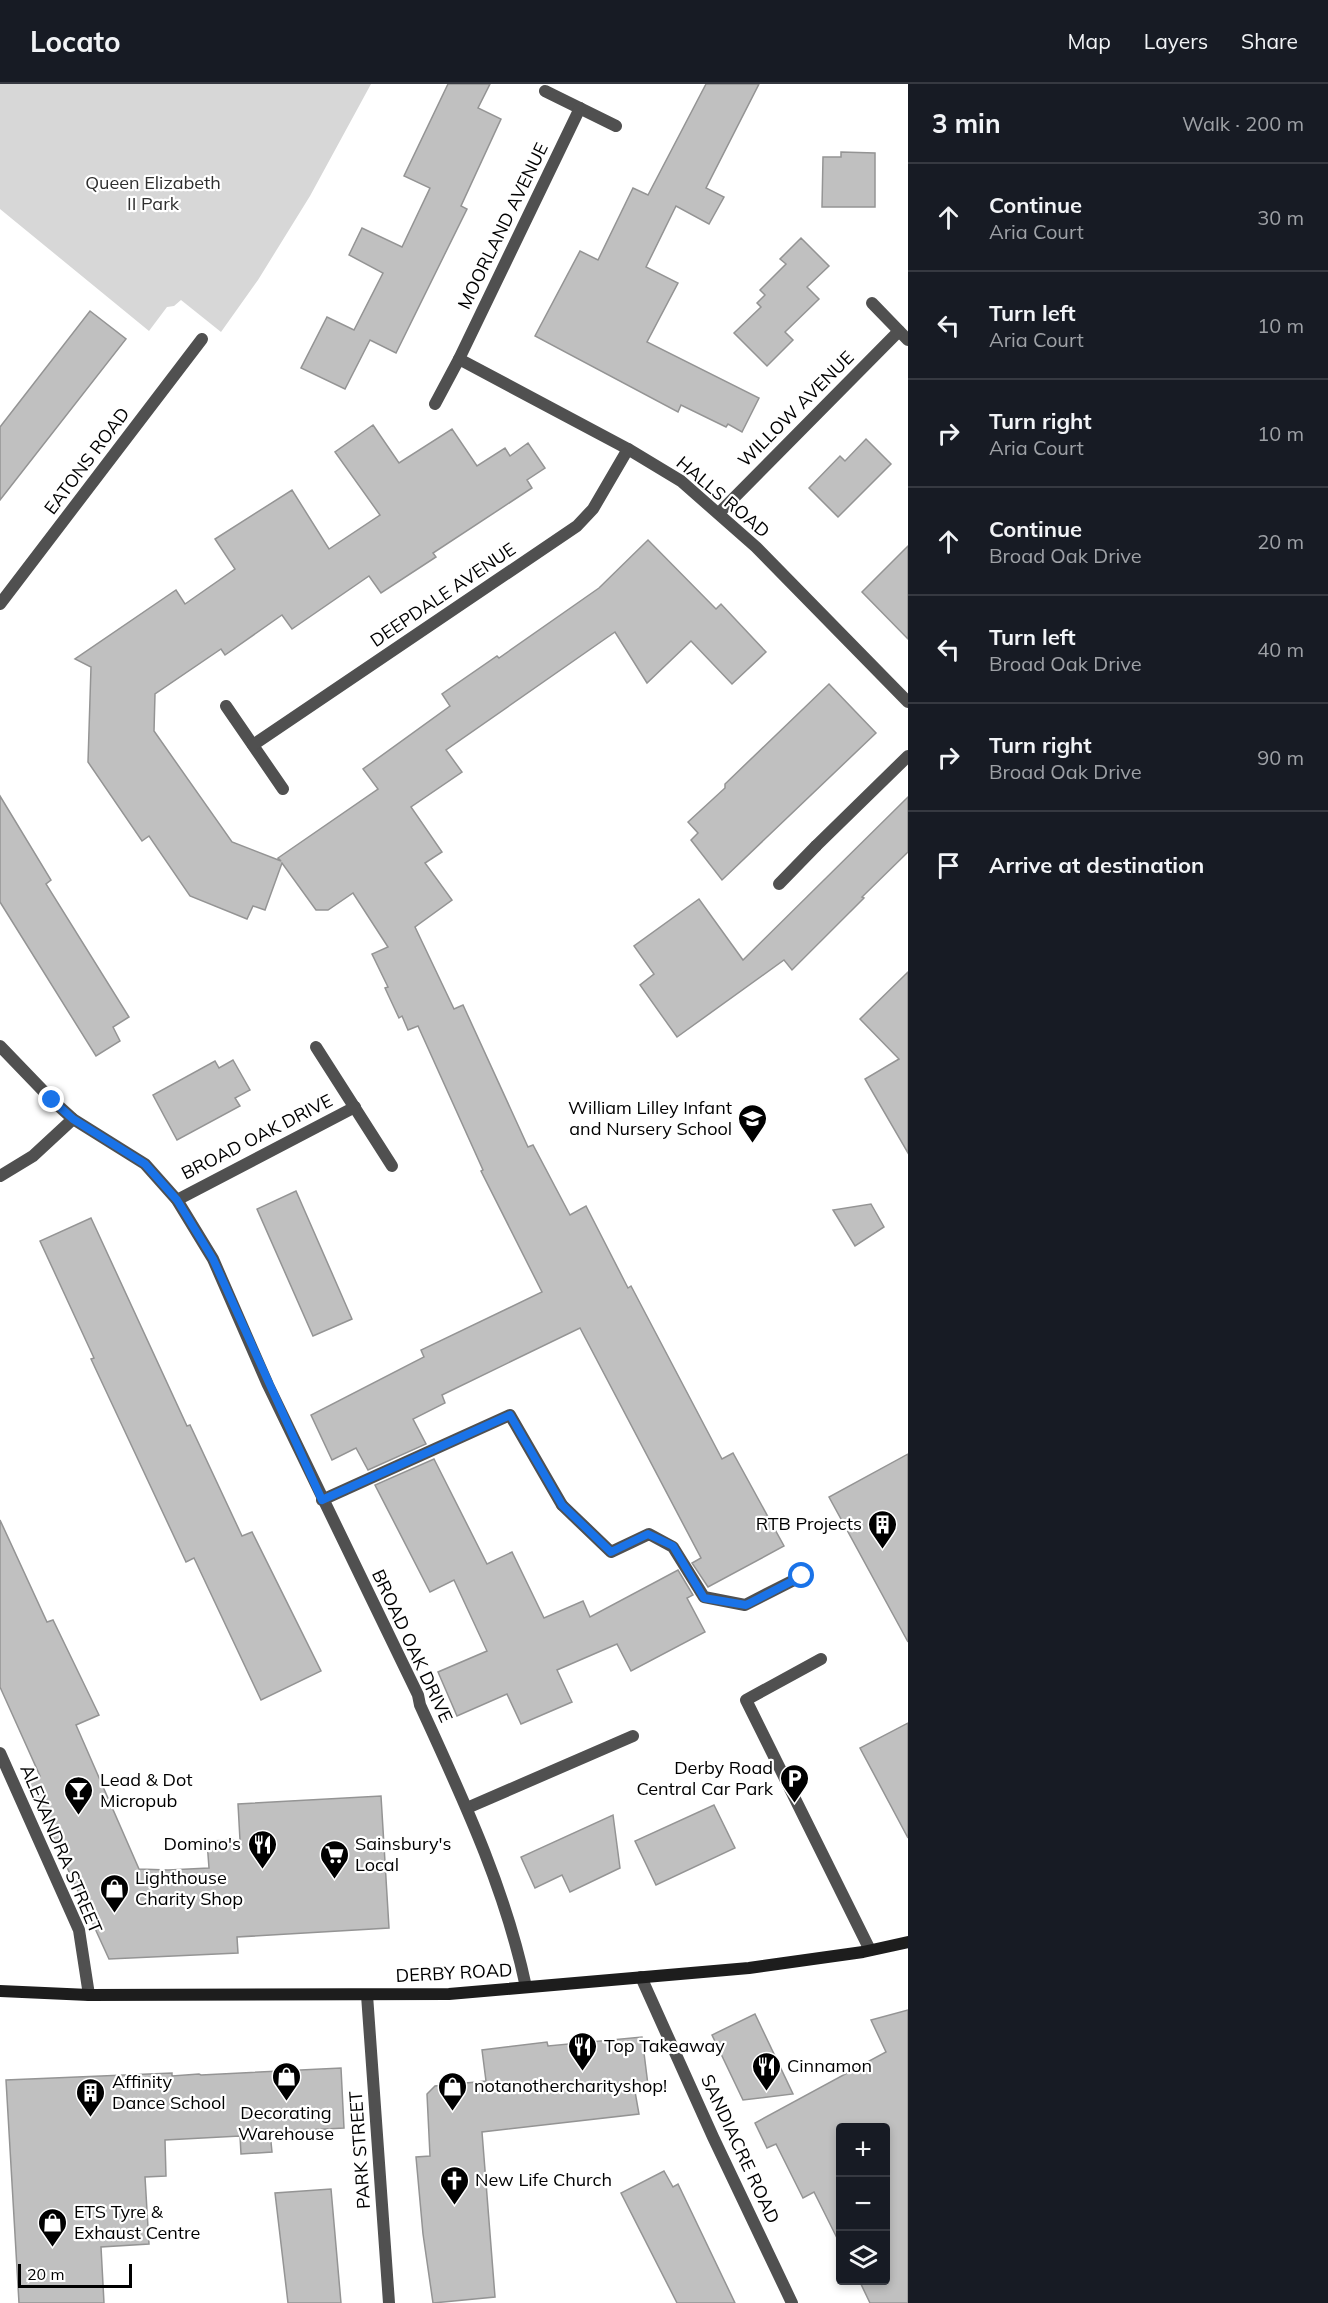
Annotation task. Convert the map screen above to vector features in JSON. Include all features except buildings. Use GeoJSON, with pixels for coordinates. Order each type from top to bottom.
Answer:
{"type":"FeatureCollection","features":[{"type":"Feature","properties":{"kind":"main road","name":"DERBY ROAD"},"geometry":{"type":"LineString","coordinates":[[0,1991],[89,1995],[448,1994],[791,1963],[908,1942]]}},
{"type":"Feature","properties":{"kind":"street"},"geometry":{"type":"LineString","coordinates":[[545,91],[616,126]]}},
{"type":"Feature","properties":{"kind":"street","name":"MOORLAND AVENUE"},"geometry":{"type":"LineString","coordinates":[[459,359],[580,108]]}},
{"type":"Feature","properties":{"kind":"street","name":"WILLOW AVENUE"},"geometry":{"type":"LineString","coordinates":[[719,513],[904,336],[872,303]]}},
{"type":"Feature","properties":{"kind":"street","name":"EATONS ROAD"},"geometry":{"type":"LineString","coordinates":[[0,604],[202,339]]}},
{"type":"Feature","properties":{"kind":"street"},"geometry":{"type":"LineString","coordinates":[[435,404],[459,359]]}},
{"type":"Feature","properties":{"kind":"street","name":"HALLS ROAD"},"geometry":{"type":"LineString","coordinates":[[459,359],[628,449],[681,481],[764,555],[908,702]]}},
{"type":"Feature","properties":{"kind":"street","name":"DEEPDALE AVENUE"},"geometry":{"type":"LineString","coordinates":[[253,745],[577,526],[593,509],[628,449]]}},
{"type":"Feature","properties":{"kind":"street"},"geometry":{"type":"LineString","coordinates":[[226,706],[283,789]]}},
{"type":"Feature","properties":{"kind":"street"},"geometry":{"type":"LineString","coordinates":[[779,884],[908,756]]}},
{"type":"Feature","properties":{"kind":"street","name":"BROAD OAK DRIVE"},"geometry":{"type":"LineString","coordinates":[[0,1046],[36,1085],[73,1119],[145,1164],[177,1200],[213,1259],[322,1500],[418,1695],[420,1705],[467,1808],[502,1901],[519,1953],[526,1987]]}},
{"type":"Feature","properties":{"kind":"street","name":"BROAD OAK DRIVE"},"geometry":{"type":"LineString","coordinates":[[316,1047],[392,1166]]}},
{"type":"Feature","properties":{"kind":"street","name":"BROAD OAK DRIVE"},"geometry":{"type":"LineString","coordinates":[[177,1200],[355,1107]]}},
{"type":"Feature","properties":{"kind":"street"},"geometry":{"type":"LineString","coordinates":[[0,1176],[33,1156],[73,1119]]}},
{"type":"Feature","properties":{"kind":"street"},"geometry":{"type":"LineString","coordinates":[[322,1500],[510,1415],[562,1505],[611,1552],[648,1534],[673,1546],[704,1598],[746,1605],[802,1576]]}},
{"type":"Feature","properties":{"kind":"street"},"geometry":{"type":"LineString","coordinates":[[821,1659],[746,1700],[870,1950]]}},
{"type":"Feature","properties":{"kind":"street"},"geometry":{"type":"LineString","coordinates":[[467,1808],[633,1736]]}},
{"type":"Feature","properties":{"kind":"street","name":"ALEXANDRA STREET"},"geometry":{"type":"LineString","coordinates":[[0,1753],[79,1930],[89,1995]]}},
{"type":"Feature","properties":{"kind":"street","name":"SANDIACRE ROAD"},"geometry":{"type":"LineString","coordinates":[[641,1977],[713,2137],[792,2303]]}},
{"type":"Feature","properties":{"kind":"street","name":"PARK STREET"},"geometry":{"type":"LineString","coordinates":[[367,1995],[389,2303]]}},
{"type":"Feature","properties":{"kind":"green space","name":"Queen Elizabeth II Park"},"geometry":{"type":"Polygon","coordinates":[[[0,84],[371,84],[310,196],[258,280],[221,332],[181,300],[174,306],[167,307],[149,331],[0,209],[0,84]]]}},
{"type":"Feature","properties":{"kind":"place","name":"William Lilley Infant and Nursery School"},"geometry":{"type":"Point","coordinates":[753,1144]}},
{"type":"Feature","properties":{"kind":"place","name":"RTB Projects"},"geometry":{"type":"Point","coordinates":[883,1550]}},
{"type":"Feature","properties":{"kind":"place","name":"Derby Road Central Car Park"},"geometry":{"type":"Point","coordinates":[794,1804]}},
{"type":"Feature","properties":{"kind":"place","name":"Lead & Dot Micropub"},"geometry":{"type":"Point","coordinates":[79,1816]}},
{"type":"Feature","properties":{"kind":"place","name":"Domino's"},"geometry":{"type":"Point","coordinates":[262,1870]}},
{"type":"Feature","properties":{"kind":"place","name":"Sainsbury's Local"},"geometry":{"type":"Point","coordinates":[334,1880]}},
{"type":"Feature","properties":{"kind":"place","name":"Lighthouse Charity Shop"},"geometry":{"type":"Point","coordinates":[114,1914]}},
{"type":"Feature","properties":{"kind":"place","name":"Top Takeaway"},"geometry":{"type":"Point","coordinates":[583,2072]}},
{"type":"Feature","properties":{"kind":"place","name":"Cinnamon"},"geometry":{"type":"Point","coordinates":[766,2092]}},
{"type":"Feature","properties":{"kind":"place","name":"Decorating Warehouse"},"geometry":{"type":"Point","coordinates":[286,2102]}},
{"type":"Feature","properties":{"kind":"place","name":"notanothercharityshop!"},"geometry":{"type":"Point","coordinates":[453,2112]}},
{"type":"Feature","properties":{"kind":"place","name":"Affinity Dance School"},"geometry":{"type":"Point","coordinates":[91,2118]}},
{"type":"Feature","properties":{"kind":"place","name":"New Life Church"},"geometry":{"type":"Point","coordinates":[454,2206]}},
{"type":"Feature","properties":{"kind":"place","name":"ETS Tyre & Exhaust Centre"},"geometry":{"type":"Point","coordinates":[53,2248]}},
{"type":"Feature","properties":{"kind":"route"},"geometry":{"type":"LineString","coordinates":[[52,1100],[73,1119],[145,1164],[177,1200],[213,1259],[322,1500],[510,1415],[562,1505],[611,1552],[648,1534],[673,1546],[704,1598],[746,1605],[802,1576]]}}]}
